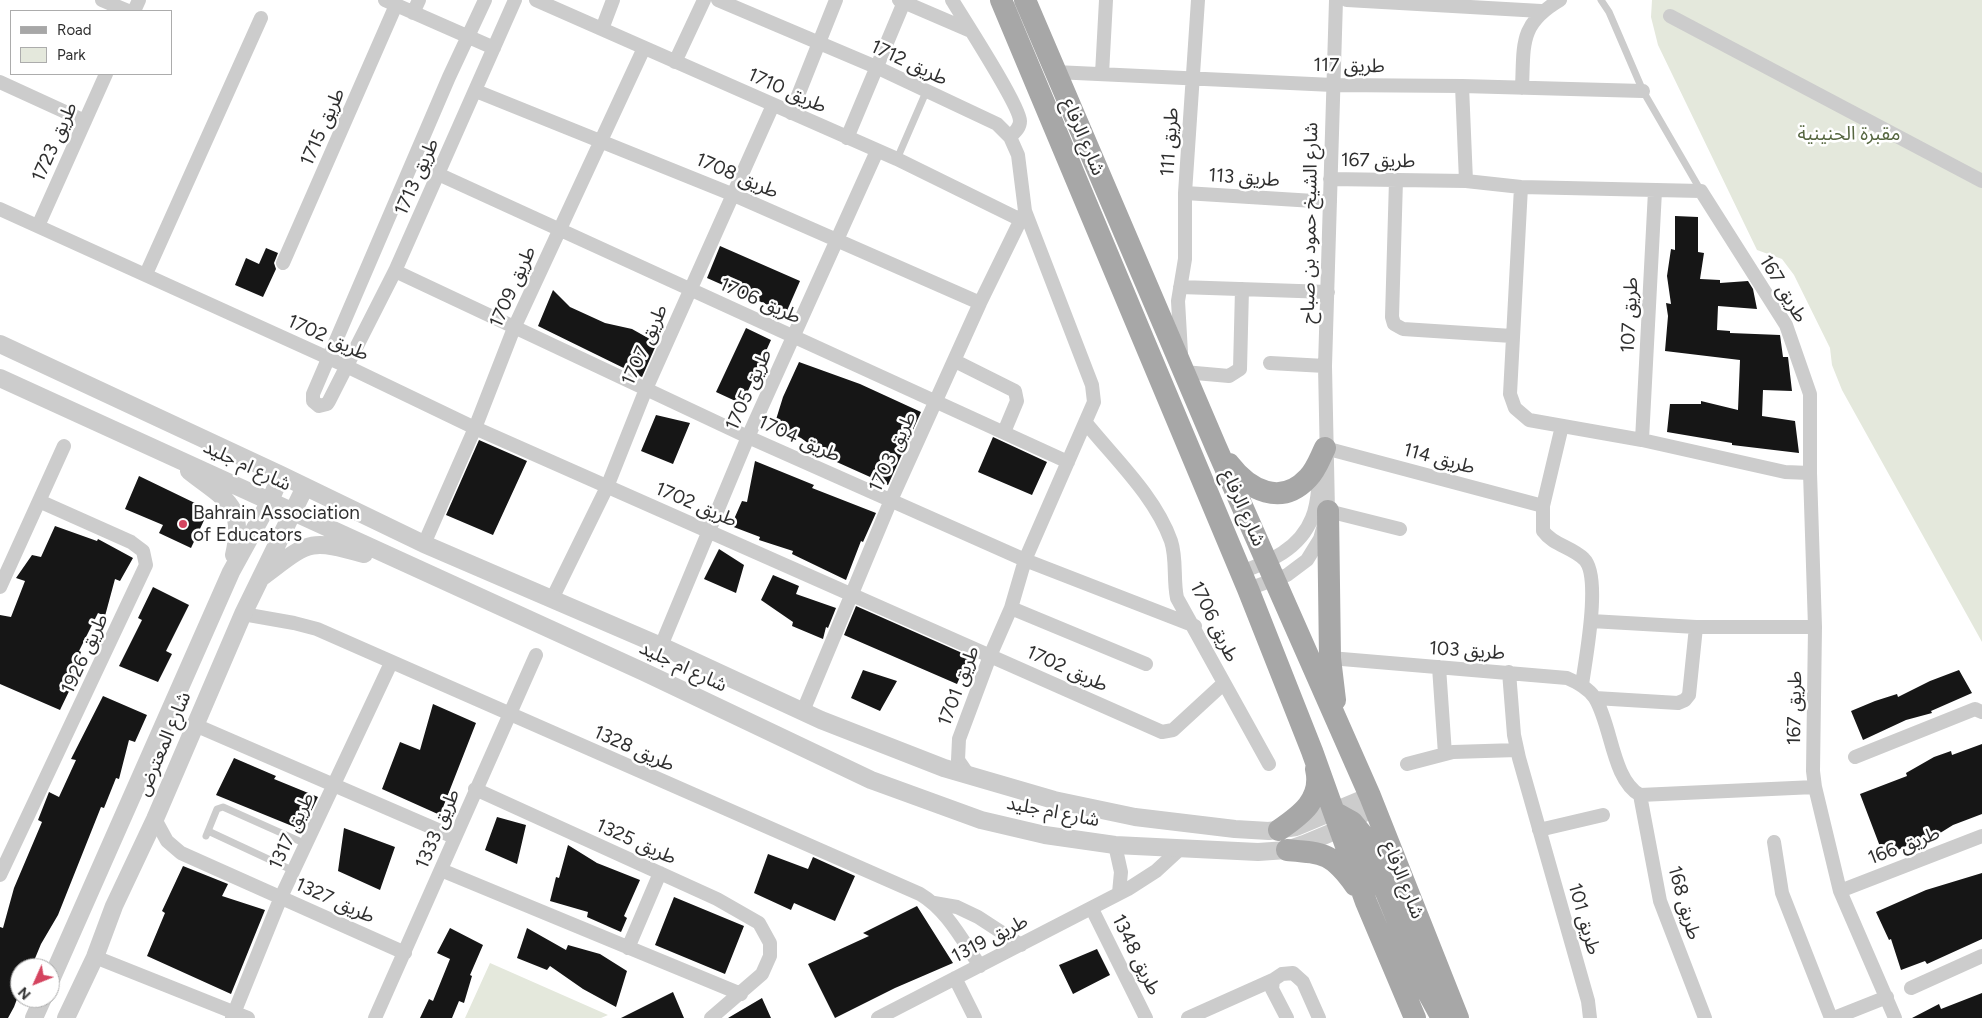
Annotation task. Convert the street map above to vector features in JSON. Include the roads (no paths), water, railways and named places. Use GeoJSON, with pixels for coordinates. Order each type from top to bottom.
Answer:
{"type":"FeatureCollection","features":[{"type":"Feature","properties":{"kind":"main road","name":"شارع الرفاع"},"geometry":{"type":"LineString","coordinates":[[1001,0],[1244,581],[1342,821],[1366,902],[1415,1018]]}},
{"type":"Feature","properties":{"kind":"main road","name":"شارع الرفاع"},"geometry":{"type":"LineString","coordinates":[[1025,0],[1216,447],[1372,801],[1458,1018]]}},
{"type":"Feature","properties":{"kind":"main road"},"geometry":{"type":"LineString","coordinates":[[1216,447],[1244,482],[1265,492],[1277,493],[1289,491],[1309,478],[1326,448]]}},
{"type":"Feature","properties":{"kind":"main road"},"geometry":{"type":"LineString","coordinates":[[1328,511],[1330,658],[1337,721]]}},
{"type":"Feature","properties":{"kind":"main road"},"geometry":{"type":"LineString","coordinates":[[1312,751],[1317,774],[1315,796],[1283,840],[1318,851],[1330,859],[1339,866],[1366,902]]}},
{"type":"Feature","properties":{"kind":"main road"},"geometry":{"type":"LineString","coordinates":[[1342,821],[1362,834],[1426,988],[1442,1018]]}},
{"type":"Feature","properties":{"kind":"street"},"geometry":{"type":"LineString","coordinates":[[102,0],[126,10]]}},
{"type":"Feature","properties":{"kind":"street","name":"طريق 1713"},"geometry":{"type":"LineString","coordinates":[[485,0],[312,398],[315,404],[319,406],[326,404],[395,272],[515,0]]}},
{"type":"Feature","properties":{"kind":"street","name":"طريق 1710"},"geometry":{"type":"LineString","coordinates":[[536,0],[1023,216]]}},
{"type":"Feature","properties":{"kind":"street"},"geometry":{"type":"LineString","coordinates":[[602,29],[613,0]]}},
{"type":"Feature","properties":{"kind":"street"},"geometry":{"type":"LineString","coordinates":[[675,62],[704,0]]}},
{"type":"Feature","properties":{"kind":"street","name":"طريق 1712"},"geometry":{"type":"LineString","coordinates":[[718,0],[876,67],[997,124],[1010,137]]}},
{"type":"Feature","properties":{"kind":"street"},"geometry":{"type":"LineString","coordinates":[[791,113],[836,0]]}},
{"type":"Feature","properties":{"kind":"street"},"geometry":{"type":"LineString","coordinates":[[952,0],[1020,118],[1019,128],[1010,137],[1018,155],[1023,216]]}},
{"type":"Feature","properties":{"kind":"street"},"geometry":{"type":"LineString","coordinates":[[1102,74],[1106,0]]}},
{"type":"Feature","properties":{"kind":"street","name":"طريق 111"},"geometry":{"type":"LineString","coordinates":[[1183,368],[1178,301],[1185,259],[1185,193],[1198,0]]}},
{"type":"Feature","properties":{"kind":"street","name":"شارع الشيخ حمود بن صباح"},"geometry":{"type":"LineString","coordinates":[[1244,581],[1271,571],[1292,572],[1307,560],[1320,539],[1328,511],[1326,366],[1336,0]]}},
{"type":"Feature","properties":{"kind":"street"},"geometry":{"type":"LineString","coordinates":[[1347,0],[1542,11]]}},
{"type":"Feature","properties":{"kind":"street"},"geometry":{"type":"LineString","coordinates":[[1522,88],[1525,39],[1530,26],[1542,11],[1560,0]]}},
{"type":"Feature","properties":{"kind":"street"},"geometry":{"type":"LineString","coordinates":[[847,138],[901,1],[970,31]]}},
{"type":"Feature","properties":{"kind":"street"},"geometry":{"type":"LineString","coordinates":[[390,2],[416,6],[468,36],[494,48]]}},
{"type":"Feature","properties":{"kind":"street","name":"طريق 1715"},"geometry":{"type":"LineString","coordinates":[[283,263],[390,2]]}},
{"type":"Feature","properties":{"kind":"street"},"geometry":{"type":"LineString","coordinates":[[1670,16],[1982,181]]}},
{"type":"Feature","properties":{"kind":"street"},"geometry":{"type":"LineString","coordinates":[[146,274],[261,18]]}},
{"type":"Feature","properties":{"kind":"street","name":"طريق 1709"},"geometry":{"type":"LineString","coordinates":[[424,544],[475,428],[514,328],[644,48]]}},
{"type":"Feature","properties":{"kind":"street","name":"طريق 117"},"geometry":{"type":"LineString","coordinates":[[1055,72],[1333,85],[1643,91]]}},
{"type":"Feature","properties":{"kind":"street","name":"طريق 1723"},"geometry":{"type":"LineString","coordinates":[[38,226],[106,75]]}},
{"type":"Feature","properties":{"kind":"street"},"geometry":{"type":"LineString","coordinates":[[0,82],[85,121]]}},
{"type":"Feature","properties":{"kind":"street"},"geometry":{"type":"LineString","coordinates":[[1462,86],[1466,181]]}},
{"type":"Feature","properties":{"kind":"street","name":"طريق 1708"},"geometry":{"type":"LineString","coordinates":[[476,90],[734,195],[980,303]]}},
{"type":"Feature","properties":{"kind":"street","name":"طريق 1707"},"geometry":{"type":"LineString","coordinates":[[552,599],[607,487],[646,389],[773,105]]}},
{"type":"Feature","properties":{"kind":"street","name":"طريق 1705"},"geometry":{"type":"LineString","coordinates":[[661,646],[748,437],[877,151]]}},
{"type":"Feature","properties":{"kind":"street","name":"طريق 1706"},"geometry":{"type":"LineString","coordinates":[[438,174],[1068,462]]}},
{"type":"Feature","properties":{"kind":"street","name":"طريق 167"},"geometry":{"type":"LineString","coordinates":[[1330,179],[1466,181],[1521,188],[1701,191],[1786,325],[1810,394],[1810,473],[1815,627],[1813,771],[1815,787],[1840,891],[1895,1018]]}},
{"type":"Feature","properties":{"kind":"street"},"geometry":{"type":"LineString","coordinates":[[1396,180],[1392,317],[1394,324],[1403,329],[1512,336]]}},
{"type":"Feature","properties":{"kind":"street"},"geometry":{"type":"LineString","coordinates":[[1521,188],[1510,394],[1515,408],[1529,420],[1642,440],[1785,472],[1810,473]]}},
{"type":"Feature","properties":{"kind":"street","name":"طريق 107"},"geometry":{"type":"LineString","coordinates":[[1642,440],[1655,191]]}},
{"type":"Feature","properties":{"kind":"street","name":"طريق 113"},"geometry":{"type":"LineString","coordinates":[[1185,193],[1330,202]]}},
{"type":"Feature","properties":{"kind":"street","name":"طريق 1702"},"geometry":{"type":"LineString","coordinates":[[0,209],[346,366],[475,428],[1162,732],[1173,730],[1223,684]]}},
{"type":"Feature","properties":{"kind":"street","name":"طريق 1703"},"geometry":{"type":"LineString","coordinates":[[803,711],[891,500],[937,402],[980,303],[1023,216]]}},
{"type":"Feature","properties":{"kind":"street","name":"طريق 1701"},"geometry":{"type":"LineString","coordinates":[[970,776],[958,760],[956,749],[990,656],[1011,608],[1025,560],[1094,402],[1092,385],[1023,216]]}},
{"type":"Feature","properties":{"kind":"street","name":"طريق 1704"},"geometry":{"type":"LineString","coordinates":[[395,272],[748,437],[1025,560],[1194,626]]}},
{"type":"Feature","properties":{"kind":"street"},"geometry":{"type":"LineString","coordinates":[[1180,287],[1328,292]]}},
{"type":"Feature","properties":{"kind":"street"},"geometry":{"type":"LineString","coordinates":[[1183,368],[1229,376],[1240,369],[1242,289]]}},
{"type":"Feature","properties":{"kind":"street","name":"شارع ام جليد"},"geometry":{"type":"LineString","coordinates":[[0,344],[424,544],[661,646],[894,750],[970,776],[1054,800],[1135,817],[1235,830],[1283,840]]}},
{"type":"Feature","properties":{"kind":"street"},"geometry":{"type":"LineString","coordinates":[[955,361],[1015,390],[1017,401],[1004,432]]}},
{"type":"Feature","properties":{"kind":"street"},"geometry":{"type":"LineString","coordinates":[[1270,363],[1326,366]]}},
{"type":"Feature","properties":{"kind":"street","name":"شارع ام جليد"},"geometry":{"type":"LineString","coordinates":[[0,378],[771,731],[871,780],[980,820],[1045,835],[1115,845],[1258,852],[1283,840],[1342,821],[1372,801]]}},
{"type":"Feature","properties":{"kind":"street","name":"طريق 1706"},"geometry":{"type":"LineString","coordinates":[[1086,423],[1140,489],[1164,524],[1172,542],[1174,586],[1177,598],[1269,764]]}},
{"type":"Feature","properties":{"kind":"street"},"geometry":{"type":"LineString","coordinates":[[1562,426],[1542,506],[1542,531],[1550,540],[1585,560],[1590,569],[1591,621],[1582,685]]}},
{"type":"Feature","properties":{"kind":"street"},"geometry":{"type":"LineString","coordinates":[[0,587],[64,446]]}},
{"type":"Feature","properties":{"kind":"street","name":"شارع الشيخ حمود بن صباح"},"geometry":{"type":"LineString","coordinates":[[1271,571],[1308,527],[1313,517],[1326,448]]}},
{"type":"Feature","properties":{"kind":"street","name":"طريق 114"},"geometry":{"type":"LineString","coordinates":[[1326,448],[1542,506]]}},
{"type":"Feature","properties":{"kind":"street"},"geometry":{"type":"LineString","coordinates":[[165,452],[226,498],[232,506],[238,529],[231,572]]}},
{"type":"Feature","properties":{"kind":"street","name":"شارع المعترض"},"geometry":{"type":"LineString","coordinates":[[60,959],[231,572],[270,501],[281,475]]}},
{"type":"Feature","properties":{"kind":"street","name":"شارع المعترض"},"geometry":{"type":"LineString","coordinates":[[66,1018],[95,957],[114,906],[155,819],[243,614],[305,487]]}},
{"type":"Feature","properties":{"kind":"street","name":"طريق 1926"},"geometry":{"type":"LineString","coordinates":[[0,875],[146,565],[143,551],[131,542],[39,501]]}},
{"type":"Feature","properties":{"kind":"street"},"geometry":{"type":"LineString","coordinates":[[1328,511],[1400,529]]}},
{"type":"Feature","properties":{"kind":"street"},"geometry":{"type":"LineString","coordinates":[[260,579],[303,548],[314,544],[328,544],[415,568]]}},
{"type":"Feature","properties":{"kind":"street"},"geometry":{"type":"LineString","coordinates":[[1011,608],[1146,664]]}},
{"type":"Feature","properties":{"kind":"street","name":"طريق 1328"},"geometry":{"type":"LineString","coordinates":[[243,614],[306,625],[920,894],[934,903],[946,916],[980,966]]}},
{"type":"Feature","properties":{"kind":"street"},"geometry":{"type":"LineString","coordinates":[[1591,621],[1696,626],[1815,627]]}},
{"type":"Feature","properties":{"kind":"street"},"geometry":{"type":"LineString","coordinates":[[1696,626],[1689,694],[1686,700],[1678,703],[1595,698],[1626,784],[1640,795],[1815,787]]}},
{"type":"Feature","properties":{"kind":"street","name":"طريق 1333"},"geometry":{"type":"LineString","coordinates":[[376,1018],[454,837],[536,655]]}},
{"type":"Feature","properties":{"kind":"street","name":"طريق 103"},"geometry":{"type":"LineString","coordinates":[[1330,658],[1567,678],[1582,685],[1595,698]]}},
{"type":"Feature","properties":{"kind":"street","name":"طريق 1317"},"geometry":{"type":"LineString","coordinates":[[233,1015],[281,897],[391,663]]}},
{"type":"Feature","properties":{"kind":"street"},"geometry":{"type":"LineString","coordinates":[[1439,668],[1445,754]]}},
{"type":"Feature","properties":{"kind":"street","name":"طريق 101"},"geometry":{"type":"LineString","coordinates":[[1509,672],[1517,750],[1585,992],[1590,1018]]}},
{"type":"Feature","properties":{"kind":"street"},"geometry":{"type":"LineString","coordinates":[[1856,756],[1975,709],[1982,712]]}},
{"type":"Feature","properties":{"kind":"street"},"geometry":{"type":"LineString","coordinates":[[196,725],[454,837]]}},
{"type":"Feature","properties":{"kind":"street"},"geometry":{"type":"LineString","coordinates":[[1407,764],[1445,754],[1517,750]]}},
{"type":"Feature","properties":{"kind":"street","name":"طريق 1325"},"geometry":{"type":"LineString","coordinates":[[475,790],[660,873],[717,900],[759,923],[770,943],[770,956],[762,974],[741,994]]}},
{"type":"Feature","properties":{"kind":"street","name":"طريق 168"},"geometry":{"type":"LineString","coordinates":[[1640,795],[1660,901],[1705,1018]]}},
{"type":"Feature","properties":{"kind":"street"},"geometry":{"type":"LineString","coordinates":[[1539,830],[1603,815]]}},
{"type":"Feature","properties":{"kind":"street","name":"طريق 1327"},"geometry":{"type":"LineString","coordinates":[[155,819],[163,836],[176,850],[405,953]]}},
{"type":"Feature","properties":{"kind":"street","name":"طريق 166"},"geometry":{"type":"LineString","coordinates":[[1840,891],[1982,836]]}},
{"type":"Feature","properties":{"kind":"street"},"geometry":{"type":"LineString","coordinates":[[1774,842],[1782,893],[1832,1018],[1887,997]]}},
{"type":"Feature","properties":{"kind":"street"},"geometry":{"type":"LineString","coordinates":[[1115,845],[1121,872],[1119,893]]}},
{"type":"Feature","properties":{"kind":"street","name":"طريق 1319"},"geometry":{"type":"LineString","coordinates":[[885,1016],[955,978],[1092,909],[1156,871],[1180,848]]}},
{"type":"Feature","properties":{"kind":"street"},"geometry":{"type":"LineString","coordinates":[[441,870],[741,994],[711,1018]]}},
{"type":"Feature","properties":{"kind":"street"},"geometry":{"type":"LineString","coordinates":[[628,948],[660,873]]}},
{"type":"Feature","properties":{"kind":"street"},"geometry":{"type":"LineString","coordinates":[[934,903],[957,907],[978,917],[1021,945]]}},
{"type":"Feature","properties":{"kind":"street","name":"طريق 1348"},"geometry":{"type":"LineString","coordinates":[[1092,909],[1146,1018]]}},
{"type":"Feature","properties":{"kind":"street"},"geometry":{"type":"LineString","coordinates":[[1910,988],[1982,956]]}},
{"type":"Feature","properties":{"kind":"street"},"geometry":{"type":"LineString","coordinates":[[95,957],[233,1015],[248,1018]]}},
{"type":"Feature","properties":{"kind":"street"},"geometry":{"type":"LineString","coordinates":[[1188,1018],[1273,980],[1282,974],[1293,973],[1303,982],[1319,1018]]}},
{"type":"Feature","properties":{"kind":"street"},"geometry":{"type":"LineString","coordinates":[[955,978],[975,1018]]}},
{"type":"Feature","properties":{"kind":"street"},"geometry":{"type":"LineString","coordinates":[[1273,980],[1272,989],[1287,1018]]}},
{"type":"Feature","properties":{"kind":"lane"},"geometry":{"type":"LineString","coordinates":[[1601,0],[1609,12],[1643,91],[1701,191]]}},
{"type":"Feature","properties":{"kind":"lane"},"geometry":{"type":"LineString","coordinates":[[897,159],[926,92]]}},
{"type":"Feature","properties":{"kind":"lane"},"geometry":{"type":"LineString","coordinates":[[294,870],[207,834],[218,809],[223,806],[306,844]]}},
{"type":"Feature","properties":{"kind":"place","name":"Bahrain Association of Educators"},"geometry":{"type":"Point","coordinates":[183,524]}},
{"type":"Feature","properties":{"kind":"park label","name":"مقبرة الحنينية"},"geometry":{"type":"Point","coordinates":[1849,134]}}]}
